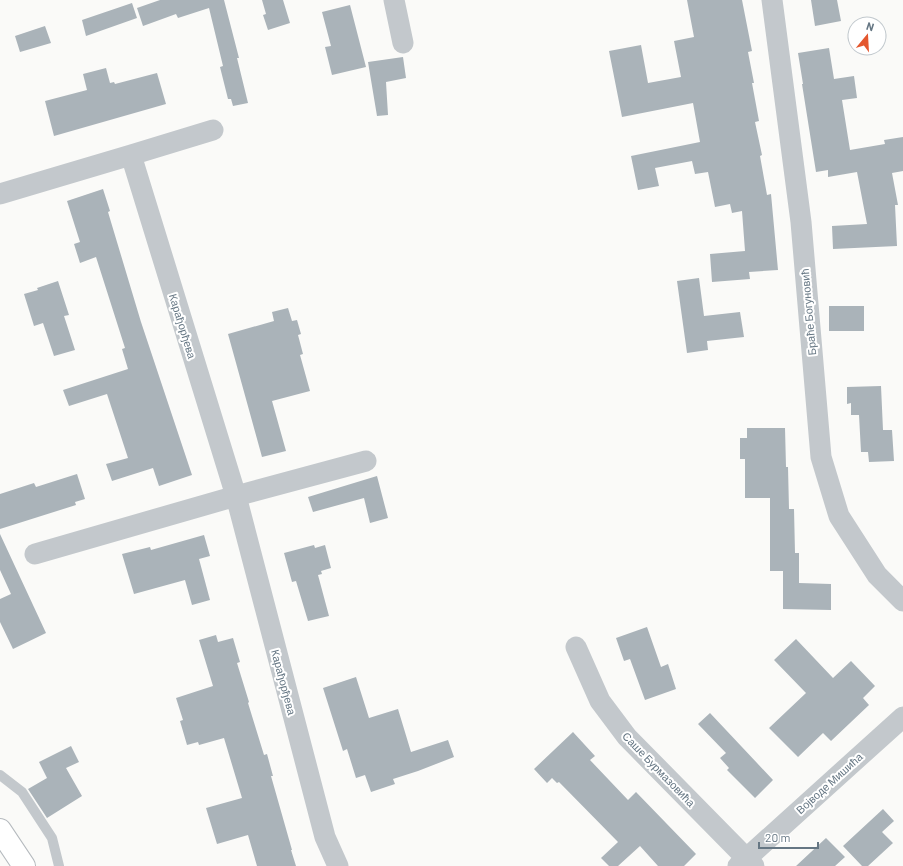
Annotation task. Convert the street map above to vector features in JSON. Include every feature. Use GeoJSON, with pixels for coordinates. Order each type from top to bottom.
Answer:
{"type":"FeatureCollection","features":[{"type":"Feature","properties":{"kind":"main road"},"geometry":{"type":"LineString","coordinates":[[0,830],[24,866]]}},
{"type":"Feature","properties":{"kind":"street"},"geometry":{"type":"LineString","coordinates":[[394,0],[402,43]]}},
{"type":"Feature","properties":{"kind":"street","name":"Браће Богуновић"},"geometry":{"type":"LineString","coordinates":[[772,0],[801,222],[821,457],[839,516],[878,575],[903,601]]}},
{"type":"Feature","properties":{"kind":"street"},"geometry":{"type":"LineString","coordinates":[[0,194],[213,130]]}},
{"type":"Feature","properties":{"kind":"street","name":"Карађорђева"},"geometry":{"type":"LineString","coordinates":[[131,155],[236,496],[325,838],[338,866]]}},
{"type":"Feature","properties":{"kind":"street"},"geometry":{"type":"LineString","coordinates":[[35,554],[236,496],[366,461]]}},
{"type":"Feature","properties":{"kind":"street","name":"Саше Бурмазовића"},"geometry":{"type":"LineString","coordinates":[[576,647],[600,701],[627,737],[746,863]]}},
{"type":"Feature","properties":{"kind":"street","name":"Војводе Мишића"},"geometry":{"type":"LineString","coordinates":[[746,863],[903,717]]}},
{"type":"Feature","properties":{"kind":"lane"},"geometry":{"type":"LineString","coordinates":[[0,775],[22,792],[52,838],[59,866]]}},
{"type":"Feature","properties":{"kind":"building"},"geometry":{"type":"Polygon","coordinates":[[[160,0],[224,0],[239,58],[237,58],[248,103],[233,106],[231,99],[228,99],[220,67],[223,66],[209,8],[178,18],[176,14],[143,26],[137,8],[160,0]]]}},
{"type":"Feature","properties":{"kind":"building"},"geometry":{"type":"Polygon","coordinates":[[[262,0],[283,0],[290,23],[268,30],[263,15],[266,14],[262,0]]]}},
{"type":"Feature","properties":{"kind":"building"},"geometry":{"type":"Polygon","coordinates":[[[687,0],[742,0],[752,51],[748,52],[759,121],[755,122],[762,155],[760,156],[767,195],[771,194],[778,270],[749,272],[750,279],[712,282],[710,254],[745,251],[742,211],[732,213],[730,204],[715,207],[708,172],[695,174],[692,161],[655,168],[659,186],[638,190],[631,156],[700,142],[693,103],[622,117],[609,51],[641,45],[648,83],[681,77],[674,41],[694,37],[687,0]]]}},
{"type":"Feature","properties":{"kind":"building"},"geometry":{"type":"Polygon","coordinates":[[[811,0],[837,0],[841,21],[815,26],[811,0]]]}},
{"type":"Feature","properties":{"kind":"building"},"geometry":{"type":"Polygon","coordinates":[[[132,3],[137,18],[86,36],[82,20],[132,3]]]}},
{"type":"Feature","properties":{"kind":"building"},"geometry":{"type":"Polygon","coordinates":[[[350,5],[366,67],[332,75],[325,47],[331,46],[322,12],[350,5]]]}},
{"type":"Feature","properties":{"kind":"building"},"geometry":{"type":"Polygon","coordinates":[[[45,26],[51,43],[20,52],[15,36],[45,26]]]}},
{"type":"Feature","properties":{"kind":"building"},"geometry":{"type":"Polygon","coordinates":[[[829,48],[834,79],[854,76],[857,98],[842,100],[850,150],[885,144],[884,140],[903,137],[903,171],[892,173],[898,205],[895,205],[897,246],[833,249],[832,226],[867,224],[857,172],[828,177],[828,170],[816,172],[798,53],[829,48]]]}},
{"type":"Feature","properties":{"kind":"building"},"geometry":{"type":"Polygon","coordinates":[[[403,57],[406,78],[386,82],[388,115],[377,116],[368,62],[403,57]]]}},
{"type":"Feature","properties":{"kind":"building"},"geometry":{"type":"Polygon","coordinates":[[[106,68],[110,83],[114,82],[115,84],[157,73],[166,104],[54,136],[45,101],[87,90],[83,74],[106,68]]]}},
{"type":"Feature","properties":{"kind":"building"},"geometry":{"type":"Polygon","coordinates":[[[103,189],[110,211],[108,212],[141,322],[192,475],[159,486],[153,468],[112,481],[106,464],[128,458],[107,394],[69,406],[63,390],[128,369],[122,349],[125,348],[96,257],[80,263],[74,244],[80,242],[67,201],[103,189]]]}},
{"type":"Feature","properties":{"kind":"building"},"geometry":{"type":"Polygon","coordinates":[[[699,278],[704,316],[740,312],[744,337],[707,341],[708,350],[687,353],[677,281],[699,278]]]}},
{"type":"Feature","properties":{"kind":"building"},"geometry":{"type":"Polygon","coordinates":[[[58,281],[69,315],[64,316],[75,350],[54,356],[43,323],[34,326],[24,294],[38,290],[37,288],[58,281]]]}},
{"type":"Feature","properties":{"kind":"building"},"geometry":{"type":"Polygon","coordinates":[[[829,306],[864,306],[864,331],[829,331],[829,306]]]}},
{"type":"Feature","properties":{"kind":"building"},"geometry":{"type":"Polygon","coordinates":[[[288,308],[292,321],[297,320],[301,334],[298,335],[303,354],[300,355],[310,391],[272,401],[286,451],[262,457],[228,334],[274,321],[272,312],[288,308]]]}},
{"type":"Feature","properties":{"kind":"building"},"geometry":{"type":"Polygon","coordinates":[[[881,386],[883,430],[892,430],[894,461],[869,462],[868,452],[861,452],[859,415],[851,415],[851,403],[847,404],[847,387],[881,386]]]}},
{"type":"Feature","properties":{"kind":"building"},"geometry":{"type":"Polygon","coordinates":[[[747,428],[785,428],[789,509],[794,509],[795,553],[799,553],[799,583],[831,584],[831,610],[783,609],[783,571],[770,571],[770,498],[745,498],[745,459],[740,459],[740,438],[747,438],[747,428]]]}},
{"type":"Feature","properties":{"kind":"building"},"geometry":{"type":"Polygon","coordinates":[[[77,474],[85,499],[75,502],[76,505],[0,529],[0,494],[34,483],[36,487],[77,474]]]}},
{"type":"Feature","properties":{"kind":"building"},"geometry":{"type":"Polygon","coordinates":[[[377,476],[388,518],[370,523],[364,498],[313,512],[308,497],[377,476]]]}},
{"type":"Feature","properties":{"kind":"building"},"geometry":{"type":"Polygon","coordinates":[[[0,534],[46,633],[13,649],[0,622],[0,599],[11,594],[0,570],[0,534]]]}},
{"type":"Feature","properties":{"kind":"building"},"geometry":{"type":"Polygon","coordinates":[[[204,535],[210,556],[199,559],[210,600],[192,605],[185,580],[134,594],[122,554],[150,547],[151,550],[204,535]]]}},
{"type":"Feature","properties":{"kind":"building"},"geometry":{"type":"Polygon","coordinates":[[[314,545],[315,548],[325,545],[331,568],[321,571],[322,574],[318,575],[329,616],[308,621],[296,581],[292,582],[284,553],[314,545]]]}},
{"type":"Feature","properties":{"kind":"building"},"geometry":{"type":"Polygon","coordinates":[[[647,627],[661,667],[668,664],[676,689],[645,700],[630,659],[624,661],[616,638],[647,627]]]}},
{"type":"Feature","properties":{"kind":"building"},"geometry":{"type":"Polygon","coordinates":[[[216,635],[218,642],[233,638],[240,662],[237,663],[249,702],[248,703],[264,755],[267,754],[273,776],[271,776],[296,866],[257,866],[248,835],[217,844],[206,808],[242,798],[224,738],[199,745],[198,742],[187,745],[180,721],[183,720],[176,698],[213,686],[199,640],[216,635]]]}},
{"type":"Feature","properties":{"kind":"building"},"geometry":{"type":"Polygon","coordinates":[[[796,639],[833,678],[851,661],[875,686],[863,698],[869,705],[831,741],[823,733],[798,757],[769,728],[806,693],[774,660],[796,639]]]}},
{"type":"Feature","properties":{"kind":"building"},"geometry":{"type":"Polygon","coordinates":[[[356,677],[369,718],[398,709],[411,752],[448,740],[454,757],[393,779],[395,784],[371,792],[365,775],[356,778],[347,749],[343,751],[323,688],[356,677]]]}},
{"type":"Feature","properties":{"kind":"building"},"geometry":{"type":"Polygon","coordinates":[[[710,713],[773,780],[755,798],[727,770],[729,768],[720,758],[726,753],[698,724],[710,713]]]}},
{"type":"Feature","properties":{"kind":"building"},"geometry":{"type":"Polygon","coordinates":[[[573,732],[595,756],[590,760],[628,800],[636,792],[696,854],[684,866],[658,866],[640,846],[618,866],[609,866],[601,858],[618,842],[559,782],[557,783],[552,778],[547,783],[534,769],[573,732]]]}},
{"type":"Feature","properties":{"kind":"building"},"geometry":{"type":"Polygon","coordinates":[[[71,746],[79,762],[66,768],[82,796],[47,818],[28,789],[47,778],[39,762],[71,746]]]}},
{"type":"Feature","properties":{"kind":"building"},"geometry":{"type":"Polygon","coordinates":[[[883,809],[894,821],[882,832],[893,843],[868,866],[862,866],[843,846],[883,809]]]}},
{"type":"Feature","properties":{"kind":"building"},"geometry":{"type":"Polygon","coordinates":[[[826,838],[845,857],[835,866],[796,866],[826,838]]]}}]}
